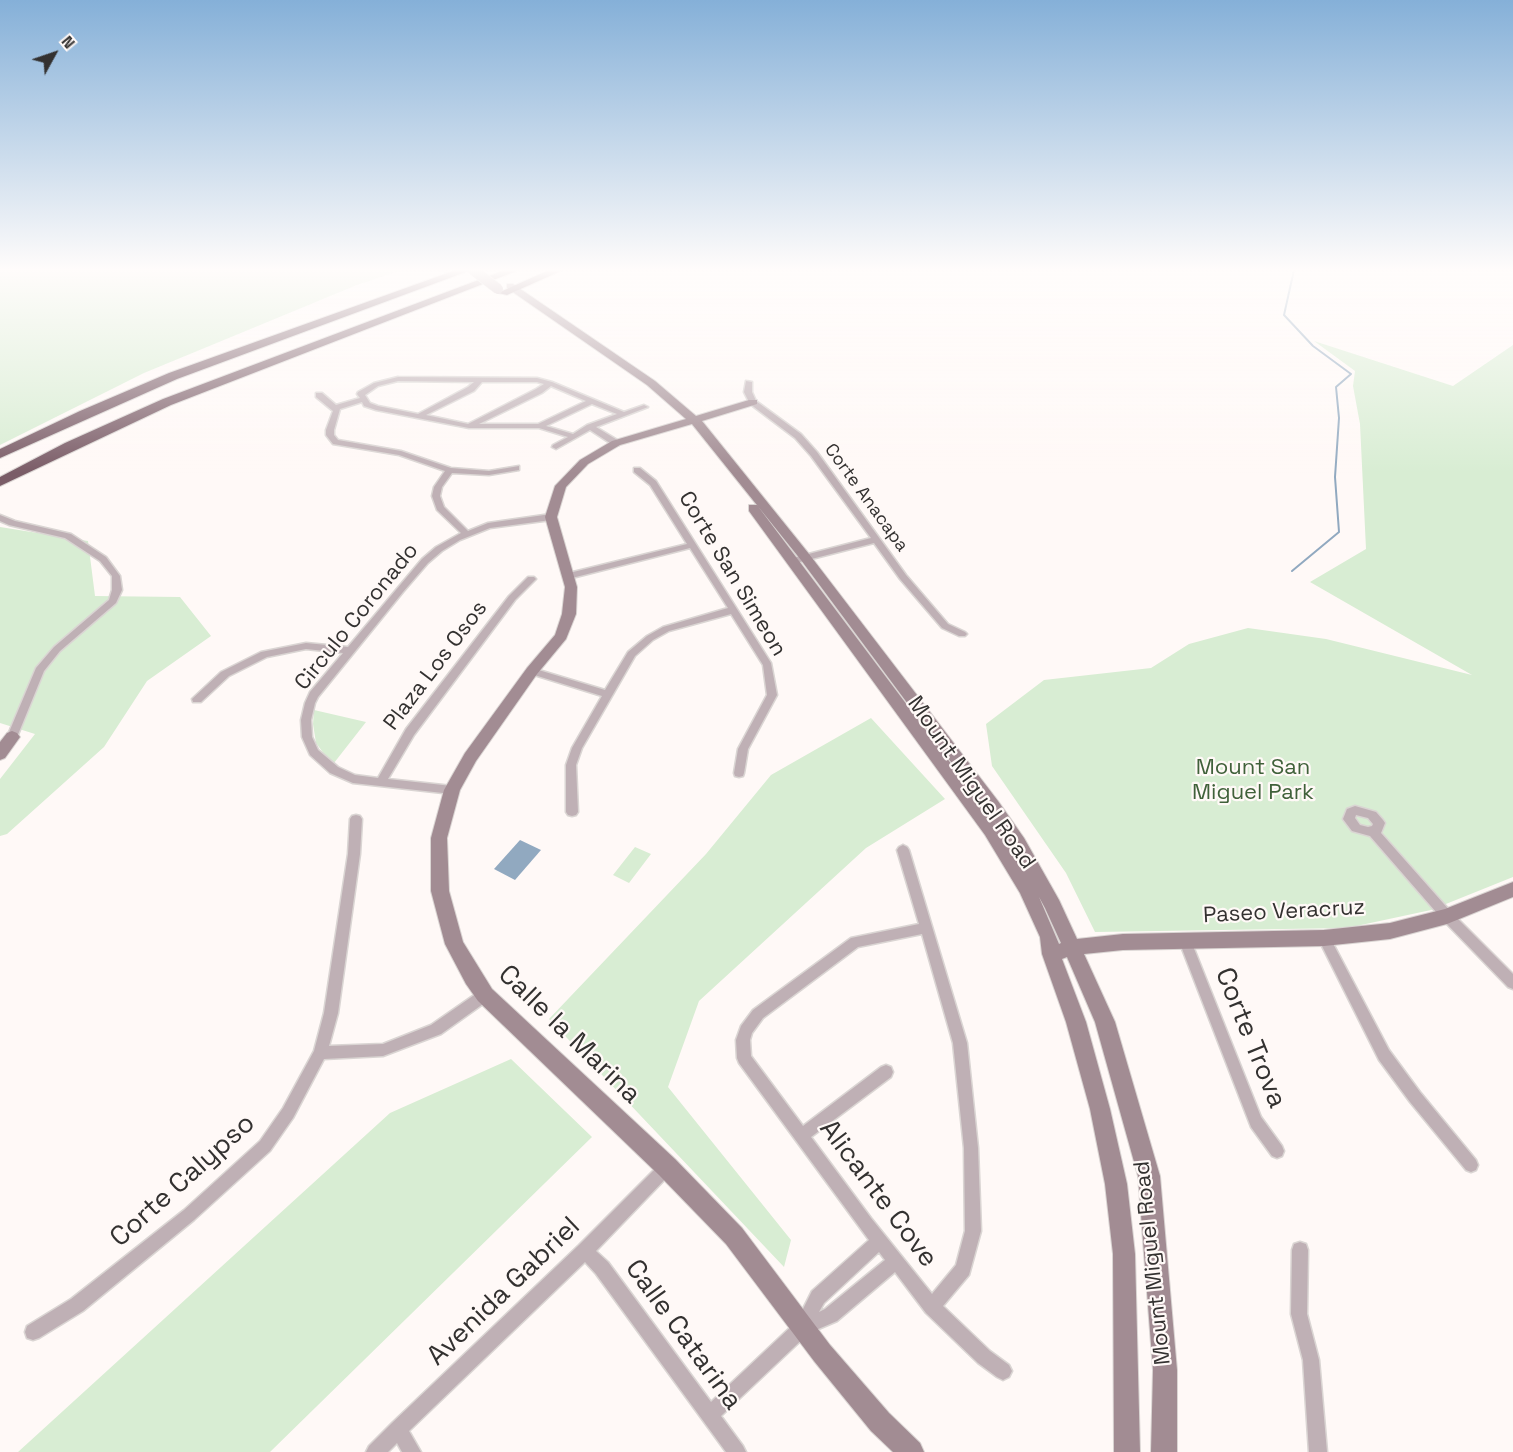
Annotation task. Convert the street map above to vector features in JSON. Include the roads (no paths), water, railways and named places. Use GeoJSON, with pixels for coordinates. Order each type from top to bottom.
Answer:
{"type":"FeatureCollection","features":[{"type":"Feature","properties":{"kind":"highway"},"geometry":{"type":"LineString","coordinates":[[0,454],[84,414],[165,380],[277,338]]}},
{"type":"Feature","properties":{"kind":"highway"},"geometry":{"type":"LineString","coordinates":[[0,482],[70,446],[166,402],[335,338]]}},
{"type":"Feature","properties":{"kind":"street","name":"Mount Miguel Road"},"geometry":{"type":"LineString","coordinates":[[575,338],[687,420],[733,465],[991,830],[1027,889],[1049,937],[1051,954],[1076,1022],[1100,1109],[1116,1184],[1124,1254],[1127,1452]]}},
{"type":"Feature","properties":{"kind":"street"},"geometry":{"type":"LineString","coordinates":[[573,436],[540,426],[469,426],[376,408],[363,399],[361,394],[366,389],[390,380],[525,380],[550,383],[623,414]]}},
{"type":"Feature","properties":{"kind":"street"},"geometry":{"type":"LineString","coordinates":[[421,415],[471,389],[480,380]]}},
{"type":"Feature","properties":{"kind":"street"},"geometry":{"type":"LineString","coordinates":[[551,517],[561,486],[584,462],[616,443],[753,402],[748,392],[748,382]]}},
{"type":"Feature","properties":{"kind":"street"},"geometry":{"type":"LineString","coordinates":[[469,426],[539,391],[550,383]]}},
{"type":"Feature","properties":{"kind":"street"},"geometry":{"type":"LineString","coordinates":[[319,395],[338,412],[330,435],[336,442],[401,453],[450,470],[489,473],[516,468]]}},
{"type":"Feature","properties":{"kind":"street"},"geometry":{"type":"LineString","coordinates":[[335,408],[363,399]]}},
{"type":"Feature","properties":{"kind":"street"},"geometry":{"type":"LineString","coordinates":[[540,426],[592,401]]}},
{"type":"Feature","properties":{"kind":"street","name":"Corte Anacapa"},"geometry":{"type":"LineString","coordinates":[[753,402],[798,436],[814,454],[903,577],[945,626],[962,634]]}},
{"type":"Feature","properties":{"kind":"street"},"geometry":{"type":"LineString","coordinates":[[556,447],[590,427],[644,407]]}},
{"type":"Feature","properties":{"kind":"street"},"geometry":{"type":"LineString","coordinates":[[590,427],[616,443]]}},
{"type":"Feature","properties":{"kind":"street"},"geometry":{"type":"LineString","coordinates":[[450,470],[438,487],[436,496],[440,508],[467,534]]}},
{"type":"Feature","properties":{"kind":"street","name":"Corte San Simeon"},"geometry":{"type":"LineString","coordinates":[[637,470],[653,483],[768,666],[772,681],[772,695],[743,748],[739,773]]}},
{"type":"Feature","properties":{"kind":"street","name":"Circulo Coronado"},"geometry":{"type":"LineString","coordinates":[[452,790],[353,779],[334,771],[314,752],[307,737],[306,720],[314,695],[425,561],[448,544],[467,534],[502,523],[551,517]]}},
{"type":"Feature","properties":{"kind":"street","name":"Calle la Marina"},"geometry":{"type":"LineString","coordinates":[[551,517],[572,595],[566,625],[561,636],[532,671],[470,757],[452,790],[439,838],[440,891],[454,944],[484,994],[667,1167],[734,1236],[803,1327],[880,1422],[911,1452]]}},
{"type":"Feature","properties":{"kind":"street"},"geometry":{"type":"LineString","coordinates":[[0,518],[68,536],[103,559],[116,576],[117,590],[113,601],[57,649],[40,670],[12,738],[0,754]]}},
{"type":"Feature","properties":{"kind":"street"},"geometry":{"type":"LineString","coordinates":[[798,559],[875,540]]}},
{"type":"Feature","properties":{"kind":"street"},"geometry":{"type":"LineString","coordinates":[[568,576],[693,545]]}},
{"type":"Feature","properties":{"kind":"street","name":"Mount Miguel Road"},"geometry":{"type":"LineString","coordinates":[[798,559],[1012,834],[1053,904],[1105,1022],[1149,1176],[1165,1370],[1164,1452]]}},
{"type":"Feature","properties":{"kind":"street","name":"Plaza Los Osos"},"geometry":{"type":"LineString","coordinates":[[380,783],[410,732],[512,598],[531,579]]}},
{"type":"Feature","properties":{"kind":"street"},"geometry":{"type":"LineString","coordinates":[[572,812],[571,765],[577,748],[631,654],[650,638],[674,626],[733,610]]}},
{"type":"Feature","properties":{"kind":"street"},"geometry":{"type":"LineString","coordinates":[[197,699],[234,668],[274,651],[317,645],[351,650]]}},
{"type":"Feature","properties":{"kind":"street"},"geometry":{"type":"LineString","coordinates":[[532,671],[607,694]]}},
{"type":"Feature","properties":{"kind":"street","name":"Corte Calypso"},"geometry":{"type":"LineString","coordinates":[[33,1332],[77,1305],[189,1215],[265,1146],[288,1113],[320,1053],[331,1013],[354,854],[356,819]]}},
{"type":"Feature","properties":{"kind":"street"},"geometry":{"type":"LineString","coordinates":[[1373,832],[1447,916],[1513,983]]}},
{"type":"Feature","properties":{"kind":"street"},"geometry":{"type":"LineString","coordinates":[[903,850],[960,1043],[971,1148],[973,1231],[963,1269],[932,1307]]}},
{"type":"Feature","properties":{"kind":"street","name":"Paseo Veracruz"},"geometry":{"type":"LineString","coordinates":[[1051,954],[1073,947],[1123,942],[1324,938],[1390,931],[1447,916],[1513,889]]}},
{"type":"Feature","properties":{"kind":"street","name":"Alicante Cove"},"geometry":{"type":"LineString","coordinates":[[925,928],[855,942],[759,1014],[746,1030],[743,1040],[744,1058],[932,1307],[984,1358],[1003,1371]]}},
{"type":"Feature","properties":{"kind":"street"},"geometry":{"type":"LineString","coordinates":[[1324,938],[1384,1054],[1415,1098],[1471,1165]]}},
{"type":"Feature","properties":{"kind":"street","name":"Corte Trova"},"geometry":{"type":"LineString","coordinates":[[1185,940],[1256,1122],[1276,1151]]}},
{"type":"Feature","properties":{"kind":"street"},"geometry":{"type":"LineString","coordinates":[[320,1053],[383,1050],[436,1029],[484,994]]}},
{"type":"Feature","properties":{"kind":"street"},"geometry":{"type":"LineString","coordinates":[[801,1136],[886,1072]]}},
{"type":"Feature","properties":{"kind":"street","name":"Avenida Gabriel"},"geometry":{"type":"LineString","coordinates":[[375,1452],[585,1251],[667,1167]]}},
{"type":"Feature","properties":{"kind":"street"},"geometry":{"type":"LineString","coordinates":[[803,1327],[818,1297],[880,1241]]}},
{"type":"Feature","properties":{"kind":"street"},"geometry":{"type":"LineString","coordinates":[[1300,1250],[1299,1314],[1311,1360],[1318,1452]]}},
{"type":"Feature","properties":{"kind":"street","name":"Calle Catarina"},"geometry":{"type":"LineString","coordinates":[[585,1251],[602,1268],[737,1452]]}},
{"type":"Feature","properties":{"kind":"street"},"geometry":{"type":"LineString","coordinates":[[709,1415],[803,1327],[831,1315],[896,1261]]}},
{"type":"Feature","properties":{"kind":"street"},"geometry":{"type":"LineString","coordinates":[[398,1429],[412,1452]]}},
{"type":"Feature","properties":{"kind":"water"},"geometry":{"type":"Polygon","coordinates":[[[520,840],[541,850],[515,880],[494,869],[520,840]]]}},
{"type":"Feature","properties":{"kind":"waterway"},"geometry":{"type":"LineString","coordinates":[[1292,571],[1339,532],[1335,477],[1339,418],[1336,387],[1351,374],[1305,338]]}},
{"type":"Feature","properties":{"kind":"park label","name":"Mount San Miguel Park"},"geometry":{"type":"Point","coordinates":[1253,780]}}]}
